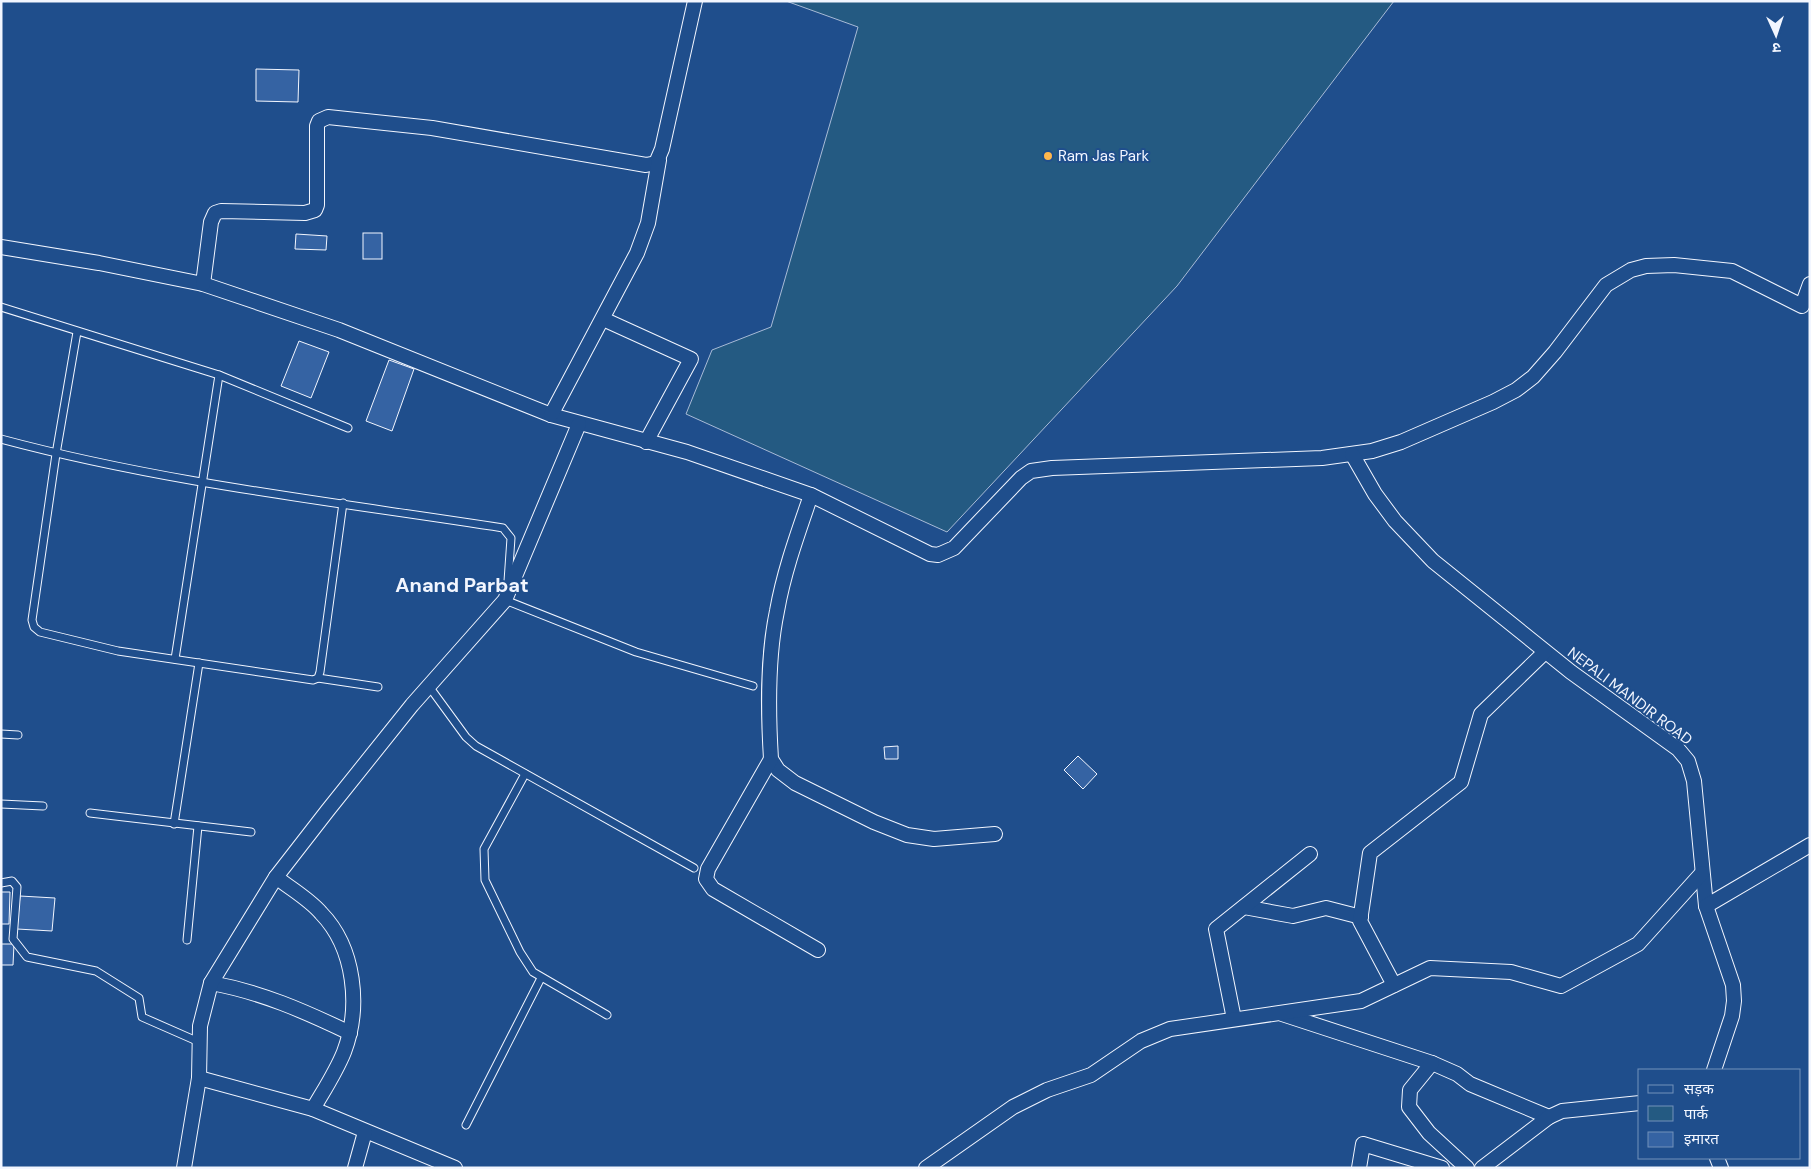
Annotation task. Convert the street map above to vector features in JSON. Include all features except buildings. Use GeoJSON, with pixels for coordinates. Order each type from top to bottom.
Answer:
{"type":"FeatureCollection","features":[{"type":"Feature","properties":{"kind":"street"},"geometry":{"type":"LineString","coordinates":[[551,415],[604,319],[644,236],[659,160],[696,1]]}},
{"type":"Feature","properties":{"kind":"street"},"geometry":{"type":"LineString","coordinates":[[203,284],[211,222],[215,213],[221,210],[305,213],[315,210],[317,206],[317,126],[320,121],[328,117],[432,128],[651,166],[659,160]]}},
{"type":"Feature","properties":{"kind":"street"},"geometry":{"type":"LineString","coordinates":[[1,247],[99,263],[203,284],[339,330],[551,415],[693,454],[811,495],[930,554],[938,555],[954,548],[1021,478],[1031,471],[1089,466],[1322,458],[1352,454],[1394,444],[1438,427],[1516,390],[1533,377],[1550,358],[1606,285],[1632,270],[1646,266],[1674,265],[1732,270],[1806,307],[1810,284]]}},
{"type":"Feature","properties":{"kind":"street"},"geometry":{"type":"LineString","coordinates":[[604,319],[691,359],[646,442]]}},
{"type":"Feature","properties":{"kind":"street"},"geometry":{"type":"LineString","coordinates":[[184,1168],[199,1078],[199,1042],[202,1016],[211,983],[276,877],[428,686],[506,597],[579,424]]}},
{"type":"Feature","properties":{"kind":"street","name":"NEPALI MANDIR ROAD"},"geometry":{"type":"LineString","coordinates":[[1352,454],[1380,501],[1417,545],[1478,599],[1546,652],[1678,749],[1688,760],[1694,780],[1706,906],[1732,985],[1734,1001],[1732,1016],[1714,1069]]}},
{"type":"Feature","properties":{"kind":"street"},"geometry":{"type":"LineString","coordinates":[[811,495],[792,551],[775,620],[770,660],[771,760],[708,869],[706,879],[713,888],[818,950]]}},
{"type":"Feature","properties":{"kind":"street"},"geometry":{"type":"LineString","coordinates":[[1394,985],[1360,921],[1370,853],[1461,782],[1481,714],[1546,652]]}},
{"type":"Feature","properties":{"kind":"street"},"geometry":{"type":"LineString","coordinates":[[771,760],[778,770],[795,783],[874,822],[907,835],[934,839],[995,834]]}},
{"type":"Feature","properties":{"kind":"street"},"geometry":{"type":"LineString","coordinates":[[1706,906],[1810,845]]}},
{"type":"Feature","properties":{"kind":"street"},"geometry":{"type":"LineString","coordinates":[[1234,1020],[1216,929],[1310,854]]}},
{"type":"Feature","properties":{"kind":"street"},"geometry":{"type":"LineString","coordinates":[[926,1168],[1013,1107],[1047,1090],[1091,1075],[1141,1041],[1155,1034],[1197,1024],[1361,1001],[1430,968],[1511,972],[1561,986],[1638,944],[1702,873]]}},
{"type":"Feature","properties":{"kind":"street"},"geometry":{"type":"LineString","coordinates":[[276,877],[321,912],[334,927],[348,960],[354,1000],[350,1033],[338,1068],[313,1109]]}},
{"type":"Feature","properties":{"kind":"street"},"geometry":{"type":"LineString","coordinates":[[1244,907],[1292,916],[1326,908],[1361,917]]}},
{"type":"Feature","properties":{"kind":"street"},"geometry":{"type":"LineString","coordinates":[[211,983],[240,988],[288,1004],[350,1033]]}},
{"type":"Feature","properties":{"kind":"street"},"geometry":{"type":"LineString","coordinates":[[1278,1013],[1432,1064],[1457,1074],[1470,1084],[1549,1117]]}},
{"type":"Feature","properties":{"kind":"street"},"geometry":{"type":"LineString","coordinates":[[1432,1064],[1410,1090],[1409,1108],[1430,1133],[1467,1168]]}},
{"type":"Feature","properties":{"kind":"street"},"geometry":{"type":"LineString","coordinates":[[199,1078],[313,1109],[455,1168]]}},
{"type":"Feature","properties":{"kind":"street"},"geometry":{"type":"LineString","coordinates":[[1482,1168],[1549,1117],[1562,1111],[1638,1104]]}},
{"type":"Feature","properties":{"kind":"street"},"geometry":{"type":"LineString","coordinates":[[355,1168],[365,1132]]}},
{"type":"Feature","properties":{"kind":"street"},"geometry":{"type":"LineString","coordinates":[[1359,1168],[1363,1144],[1442,1168]]}},
{"type":"Feature","properties":{"kind":"lane"},"geometry":{"type":"LineString","coordinates":[[1,307],[219,375],[348,428]]}},
{"type":"Feature","properties":{"kind":"lane"},"geometry":{"type":"LineString","coordinates":[[77,332],[56,454],[32,620],[34,627],[40,632],[118,651],[308,680],[318,678],[378,687]]}},
{"type":"Feature","properties":{"kind":"lane"},"geometry":{"type":"LineString","coordinates":[[175,659],[219,375]]}},
{"type":"Feature","properties":{"kind":"lane"},"geometry":{"type":"LineString","coordinates":[[1,439],[56,454],[203,481],[503,528],[511,538],[506,597],[636,652],[753,686]]}},
{"type":"Feature","properties":{"kind":"lane"},"geometry":{"type":"LineString","coordinates":[[318,678],[343,503]]}},
{"type":"Feature","properties":{"kind":"lane"},"geometry":{"type":"LineString","coordinates":[[174,824],[199,663]]}},
{"type":"Feature","properties":{"kind":"lane"},"geometry":{"type":"LineString","coordinates":[[428,686],[466,737],[476,746],[694,868]]}},
{"type":"Feature","properties":{"kind":"lane"},"geometry":{"type":"LineString","coordinates":[[1,734],[18,736]]}},
{"type":"Feature","properties":{"kind":"lane"},"geometry":{"type":"LineString","coordinates":[[524,774],[484,850],[483,869],[489,894],[533,972],[607,1015]]}},
{"type":"Feature","properties":{"kind":"lane"},"geometry":{"type":"LineString","coordinates":[[1,804],[43,806]]}},
{"type":"Feature","properties":{"kind":"lane"},"geometry":{"type":"LineString","coordinates":[[90,813],[251,832]]}},
{"type":"Feature","properties":{"kind":"lane"},"geometry":{"type":"LineString","coordinates":[[187,940],[198,826]]}},
{"type":"Feature","properties":{"kind":"lane"},"geometry":{"type":"LineString","coordinates":[[1,883],[12,881],[17,887],[13,939],[27,958],[96,970],[139,998],[142,1017],[199,1042]]}},
{"type":"Feature","properties":{"kind":"lane"},"geometry":{"type":"LineString","coordinates":[[466,1125],[541,978]]}},
{"type":"Feature","properties":{"kind":"green space","name":"Ram Jas Park"},"geometry":{"type":"Polygon","coordinates":[[[786,1],[1394,1],[1177,286],[947,532],[686,414],[712,350],[771,327],[858,27],[786,1]]]}},
{"type":"Feature","properties":{"kind":"place","name":"Ram Jas Park"},"geometry":{"type":"Point","coordinates":[1048,156]}},
{"type":"Feature","properties":{"kind":"district","name":"Anand Parbat"},"geometry":{"type":"Point","coordinates":[462,585]}}]}
